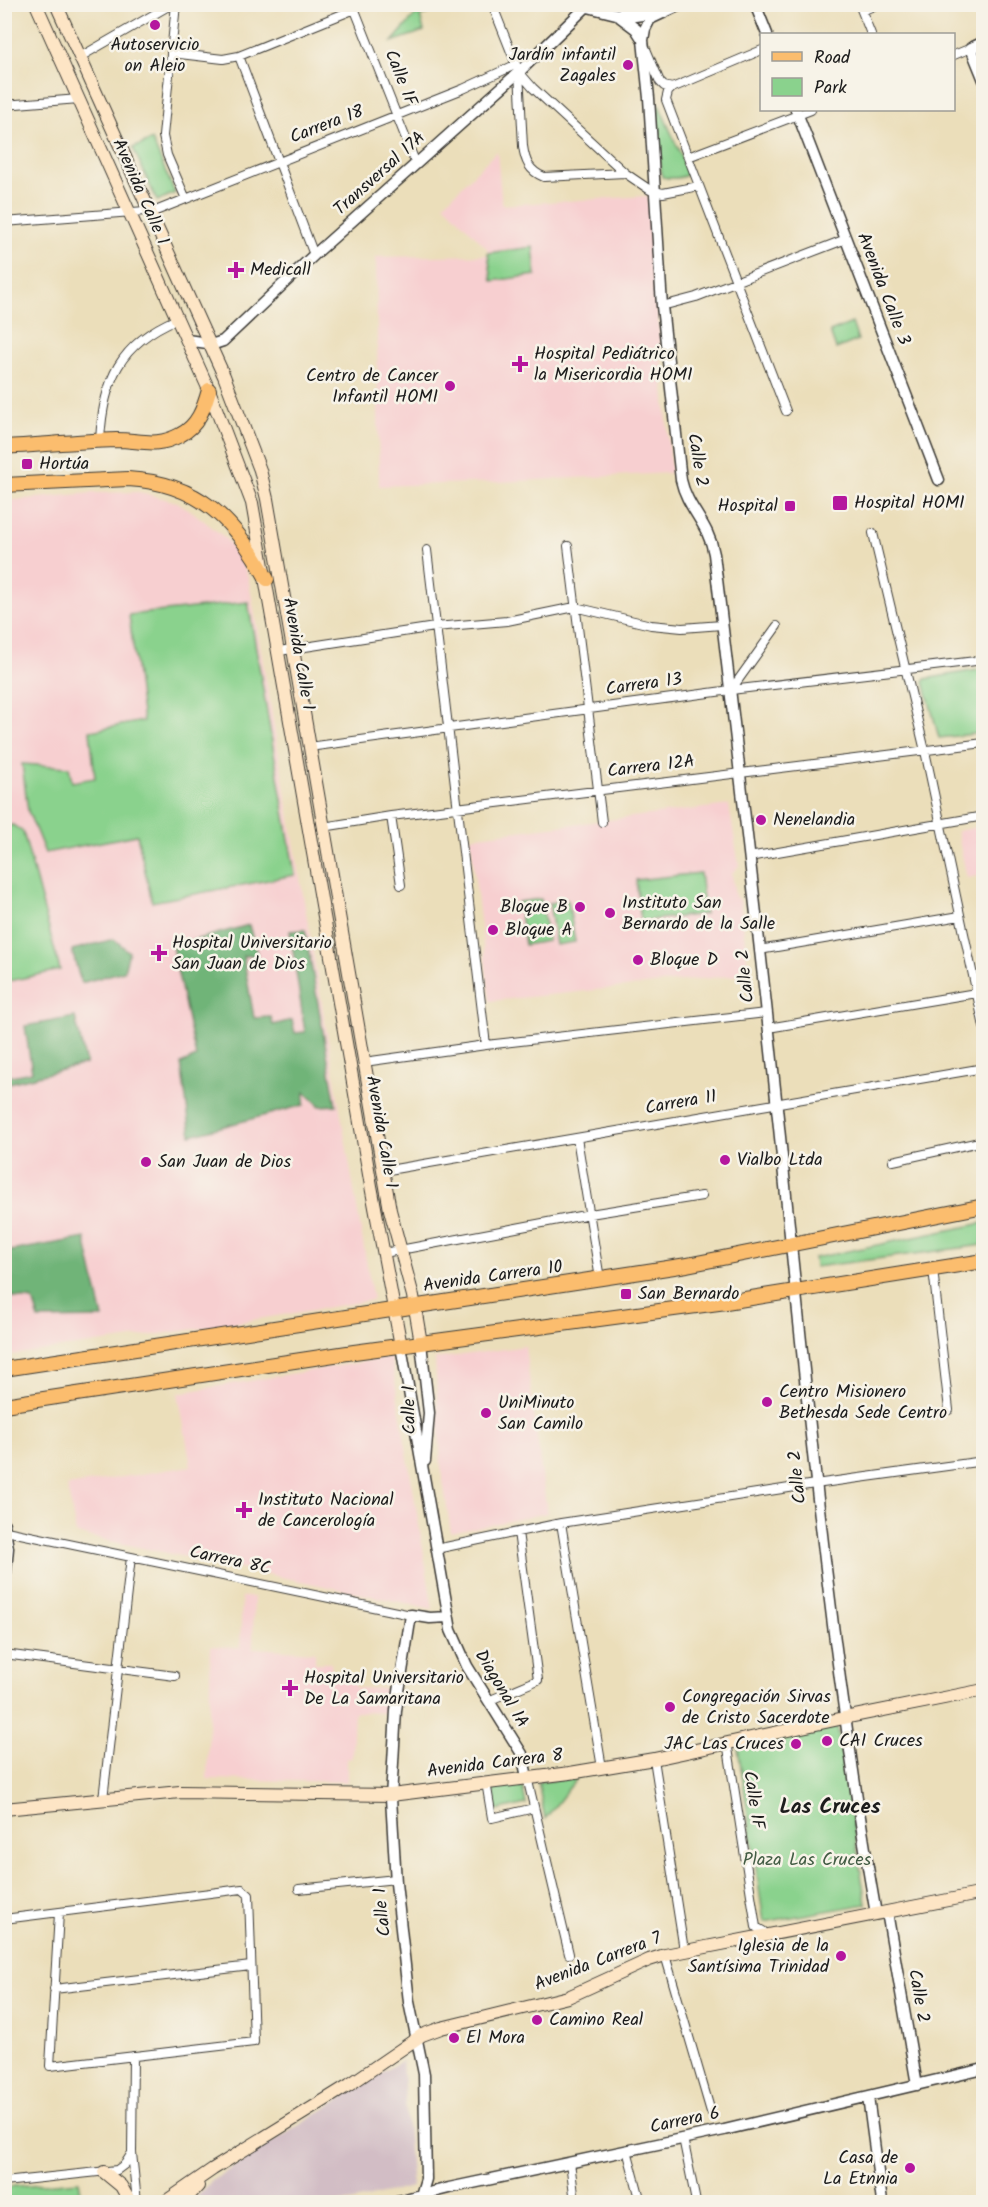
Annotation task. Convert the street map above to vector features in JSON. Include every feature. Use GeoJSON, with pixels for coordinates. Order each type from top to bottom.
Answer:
{"type":"FeatureCollection","features":[{"type":"Feature","properties":{"kind":"main road","name":"Avenida Calle 1"},"geometry":{"type":"LineString","coordinates":[[36,4],[209,390],[252,503],[267,579],[286,650]]}},
{"type":"Feature","properties":{"kind":"main road","name":"Avenida Calle 1"},"geometry":{"type":"LineString","coordinates":[[56,4],[210,344],[260,470],[267,499],[286,650],[401,1346]]}},
{"type":"Feature","properties":{"kind":"main road"},"geometry":{"type":"LineString","coordinates":[[4,447],[100,441],[150,444],[189,430],[199,417],[209,390]]}},
{"type":"Feature","properties":{"kind":"main road"},"geometry":{"type":"LineString","coordinates":[[4,485],[128,478],[168,486],[204,501],[219,513],[246,544],[267,579]]}},
{"type":"Feature","properties":{"kind":"main road","name":"Avenida Calle 1"},"geometry":{"type":"LineString","coordinates":[[303,748],[323,826],[390,1210],[415,1306],[421,1343]]}},
{"type":"Feature","properties":{"kind":"main road","name":"Avenida Carrera 10"},"geometry":{"type":"LineString","coordinates":[[4,1369],[600,1279],[791,1246],[984,1206]]}},
{"type":"Feature","properties":{"kind":"main road"},"geometry":{"type":"LineString","coordinates":[[4,1405],[421,1343],[715,1304],[984,1261]]}},
{"type":"Feature","properties":{"kind":"main road","name":"Avenida Carrera 8"},"geometry":{"type":"LineString","coordinates":[[4,1809],[202,1792],[391,1795],[602,1768],[654,1759],[727,1746],[844,1718],[984,1690]]}},
{"type":"Feature","properties":{"kind":"main road","name":"Avenida Carrera 7"},"geometry":{"type":"LineString","coordinates":[[165,2202],[213,2169],[349,2085],[416,2039],[441,2028],[568,1996],[665,1954],[747,1939],[761,1931],[881,1913],[984,1893]]}},
{"type":"Feature","properties":{"kind":"main road"},"geometry":{"type":"LineString","coordinates":[[183,2202],[213,2169]]}},
{"type":"Feature","properties":{"kind":"main road"},"geometry":{"type":"LineString","coordinates":[[104,2172],[121,2186],[130,2202]]}},
{"type":"Feature","properties":{"kind":"street"},"geometry":{"type":"LineString","coordinates":[[150,4],[154,15]]}},
{"type":"Feature","properties":{"kind":"street"},"geometry":{"type":"LineString","coordinates":[[80,57],[174,4]]}},
{"type":"Feature","properties":{"kind":"street"},"geometry":{"type":"LineString","coordinates":[[174,4],[164,141],[167,155],[186,199]]}},
{"type":"Feature","properties":{"kind":"street"},"geometry":{"type":"LineString","coordinates":[[492,4],[517,68],[525,158],[533,171],[544,177],[625,173]]}},
{"type":"Feature","properties":{"kind":"street"},"geometry":{"type":"LineString","coordinates":[[613,14],[629,12],[642,4]]}},
{"type":"Feature","properties":{"kind":"street"},"geometry":{"type":"LineString","coordinates":[[583,6],[628,17],[682,4]]}},
{"type":"Feature","properties":{"kind":"street"},"geometry":{"type":"LineString","coordinates":[[755,4],[767,33]]}},
{"type":"Feature","properties":{"kind":"street"},"geometry":{"type":"LineString","coordinates":[[871,33],[861,8],[878,4]]}},
{"type":"Feature","properties":{"kind":"street","name":"Transversal 17A"},"geometry":{"type":"LineString","coordinates":[[210,344],[223,340],[416,164],[583,6]]}},
{"type":"Feature","properties":{"kind":"street"},"geometry":{"type":"LineString","coordinates":[[171,53],[223,59],[239,56],[354,7]]}},
{"type":"Feature","properties":{"kind":"street","name":"Calle 1F"},"geometry":{"type":"LineString","coordinates":[[354,7],[416,164]]}},
{"type":"Feature","properties":{"kind":"street"},"geometry":{"type":"LineString","coordinates":[[643,40],[645,28],[650,19],[663,7]]}},
{"type":"Feature","properties":{"kind":"street"},"geometry":{"type":"LineString","coordinates":[[613,14],[633,26],[643,40],[660,82],[672,88]]}},
{"type":"Feature","properties":{"kind":"street","name":"Calle 2"},"geometry":{"type":"LineString","coordinates":[[643,40],[649,98],[662,306],[681,480],[688,500],[711,538],[731,690],[777,1104],[815,1484],[844,1718],[917,2085]]}},
{"type":"Feature","properties":{"kind":"street"},"geometry":{"type":"LineString","coordinates":[[955,55],[984,42]]}},
{"type":"Feature","properties":{"kind":"street"},"geometry":{"type":"LineString","coordinates":[[971,48],[984,80]]}},
{"type":"Feature","properties":{"kind":"street"},"geometry":{"type":"LineString","coordinates":[[760,51],[672,88],[666,96],[667,104],[786,411]]}},
{"type":"Feature","properties":{"kind":"street"},"geometry":{"type":"LineString","coordinates":[[239,56],[314,255]]}},
{"type":"Feature","properties":{"kind":"street"},"geometry":{"type":"LineString","coordinates":[[517,68],[533,88],[625,173],[654,192],[669,194],[699,186]]}},
{"type":"Feature","properties":{"kind":"street","name":"Carrera 18"},"geometry":{"type":"LineString","coordinates":[[4,222],[158,210],[517,68]]}},
{"type":"Feature","properties":{"kind":"street"},"geometry":{"type":"LineString","coordinates":[[4,105],[79,99]]}},
{"type":"Feature","properties":{"kind":"street"},"geometry":{"type":"LineString","coordinates":[[688,157],[797,112]]}},
{"type":"Feature","properties":{"kind":"street","name":"Avenida Calle 3"},"geometry":{"type":"LineString","coordinates":[[797,112],[939,480]]}},
{"type":"Feature","properties":{"kind":"street"},"geometry":{"type":"LineString","coordinates":[[662,306],[736,282],[846,239]]}},
{"type":"Feature","properties":{"kind":"street"},"geometry":{"type":"LineString","coordinates":[[100,441],[104,403],[112,376],[118,365],[137,342],[155,328],[177,319]]}},
{"type":"Feature","properties":{"kind":"street"},"geometry":{"type":"LineString","coordinates":[[187,340],[210,344]]}},
{"type":"Feature","properties":{"kind":"street"},"geometry":{"type":"LineString","coordinates":[[873,533],[925,751],[984,1027]]}},
{"type":"Feature","properties":{"kind":"street"},"geometry":{"type":"LineString","coordinates":[[568,546],[602,822]]}},
{"type":"Feature","properties":{"kind":"street"},"geometry":{"type":"LineString","coordinates":[[427,550],[486,1044]]}},
{"type":"Feature","properties":{"kind":"street"},"geometry":{"type":"LineString","coordinates":[[286,650],[435,627],[507,621],[575,607],[651,625],[682,628],[722,626]]}},
{"type":"Feature","properties":{"kind":"street"},"geometry":{"type":"LineString","coordinates":[[731,690],[777,626]]}},
{"type":"Feature","properties":{"kind":"street","name":"Carrera 13"},"geometry":{"type":"LineString","coordinates":[[303,748],[731,690],[984,660]]}},
{"type":"Feature","properties":{"kind":"street","name":"Carrera 12A"},"geometry":{"type":"LineString","coordinates":[[323,826],[984,743]]}},
{"type":"Feature","properties":{"kind":"street"},"geometry":{"type":"LineString","coordinates":[[391,816],[401,885]]}},
{"type":"Feature","properties":{"kind":"street"},"geometry":{"type":"LineString","coordinates":[[749,857],[984,816]]}},
{"type":"Feature","properties":{"kind":"street"},"geometry":{"type":"LineString","coordinates":[[759,950],[960,916]]}},
{"type":"Feature","properties":{"kind":"street"},"geometry":{"type":"LineString","coordinates":[[768,1028],[976,993]]}},
{"type":"Feature","properties":{"kind":"street"},"geometry":{"type":"LineString","coordinates":[[364,1062],[486,1044],[766,1013]]}},
{"type":"Feature","properties":{"kind":"street","name":"Carrera 11"},"geometry":{"type":"LineString","coordinates":[[383,1171],[984,1068]]}},
{"type":"Feature","properties":{"kind":"street"},"geometry":{"type":"LineString","coordinates":[[577,1138],[600,1279]]}},
{"type":"Feature","properties":{"kind":"street"},"geometry":{"type":"LineString","coordinates":[[893,1161],[984,1141]]}},
{"type":"Feature","properties":{"kind":"street"},"geometry":{"type":"LineString","coordinates":[[384,1253],[590,1214],[702,1196]]}},
{"type":"Feature","properties":{"kind":"street"},"geometry":{"type":"LineString","coordinates":[[933,1269],[949,1410]]}},
{"type":"Feature","properties":{"kind":"street","name":"Calle 1"},"geometry":{"type":"LineString","coordinates":[[421,1343],[429,1413],[424,1476]]}},
{"type":"Feature","properties":{"kind":"street","name":"Calle 1"},"geometry":{"type":"LineString","coordinates":[[401,1346],[448,1617]]}},
{"type":"Feature","properties":{"kind":"street"},"geometry":{"type":"LineString","coordinates":[[436,1549],[561,1523],[984,1461]]}},
{"type":"Feature","properties":{"kind":"street"},"geometry":{"type":"LineString","coordinates":[[561,1523],[602,1768]]}},
{"type":"Feature","properties":{"kind":"street"},"geometry":{"type":"LineString","coordinates":[[4,1592],[8,1548],[5,1527]]}},
{"type":"Feature","properties":{"kind":"street","name":"Carrera 8C"},"geometry":{"type":"LineString","coordinates":[[5,1527],[132,1557],[411,1616],[448,1617]]}},
{"type":"Feature","properties":{"kind":"street"},"geometry":{"type":"LineString","coordinates":[[488,1701],[538,1680],[518,1532]]}},
{"type":"Feature","properties":{"kind":"street"},"geometry":{"type":"LineString","coordinates":[[104,1800],[132,1557]]}},
{"type":"Feature","properties":{"kind":"street","name":"Calle 1"},"geometry":{"type":"LineString","coordinates":[[411,1616],[396,1710],[391,1795],[396,1879],[409,2002],[424,2074],[427,2172],[421,2199]]}},
{"type":"Feature","properties":{"kind":"street","name":"Diagonal 1A"},"geometry":{"type":"LineString","coordinates":[[448,1617],[460,1653],[519,1750],[527,1777]]}},
{"type":"Feature","properties":{"kind":"street"},"geometry":{"type":"LineString","coordinates":[[4,1654],[176,1676]]}},
{"type":"Feature","properties":{"kind":"street","name":"Calle 1F"},"geometry":{"type":"LineString","coordinates":[[727,1746],[761,1931]]}},
{"type":"Feature","properties":{"kind":"street"},"geometry":{"type":"LineString","coordinates":[[654,1759],[684,1950]]}},
{"type":"Feature","properties":{"kind":"street"},"geometry":{"type":"LineString","coordinates":[[527,1777],[569,1954]]}},
{"type":"Feature","properties":{"kind":"street"},"geometry":{"type":"LineString","coordinates":[[486,1782],[492,1818],[534,1808]]}},
{"type":"Feature","properties":{"kind":"street"},"geometry":{"type":"LineString","coordinates":[[299,1889],[396,1879]]}},
{"type":"Feature","properties":{"kind":"street"},"geometry":{"type":"LineString","coordinates":[[4,1919],[242,1889],[249,1895],[254,2042],[50,2066],[59,1913]]}},
{"type":"Feature","properties":{"kind":"street"},"geometry":{"type":"LineString","coordinates":[[665,1954],[711,2112]]}},
{"type":"Feature","properties":{"kind":"street"},"geometry":{"type":"LineString","coordinates":[[54,1989],[251,1966]]}},
{"type":"Feature","properties":{"kind":"street"},"geometry":{"type":"LineString","coordinates":[[134,2056],[132,2153],[137,2202]]}},
{"type":"Feature","properties":{"kind":"street","name":"Carrera 6"},"geometry":{"type":"LineString","coordinates":[[393,2202],[421,2199],[570,2162],[683,2139],[984,2069]]}},
{"type":"Feature","properties":{"kind":"street"},"geometry":{"type":"LineString","coordinates":[[868,2097],[882,2202]]}},
{"type":"Feature","properties":{"kind":"street"},"geometry":{"type":"LineString","coordinates":[[683,2139],[696,2202]]}},
{"type":"Feature","properties":{"kind":"street"},"geometry":{"type":"LineString","coordinates":[[627,2150],[641,2202]]}},
{"type":"Feature","properties":{"kind":"street"},"geometry":{"type":"LineString","coordinates":[[4,2182],[104,2172],[122,2167],[132,2153]]}},
{"type":"Feature","properties":{"kind":"street"},"geometry":{"type":"LineString","coordinates":[[570,2162],[575,2202]]}},
{"type":"Feature","properties":{"kind":"shaded area","name":"Hospital Pediátrico la Misericordia HOMI"},"geometry":{"type":"Polygon","coordinates":[[[497,151],[502,205],[648,196],[670,473],[379,486],[376,257],[488,255],[487,248],[444,204],[497,151]]]}},
{"type":"Feature","properties":{"kind":"shaded area","name":"Hospital Universitario San Juan de Dios"},"geometry":{"type":"Polygon","coordinates":[[[139,492],[177,502],[193,512],[224,537],[238,553],[248,576],[373,1300],[210,1327],[5,1356],[4,501],[92,493],[139,492]]]}},
{"type":"Feature","properties":{"kind":"shaded area","name":"Instituto San Bernardo de la Salle"},"geometry":{"type":"Polygon","coordinates":[[[729,805],[739,866],[732,873],[735,897],[740,900],[749,974],[490,1001],[470,837],[729,805]]]}},
{"type":"Feature","properties":{"kind":"shaded area"},"geometry":{"type":"Polygon","coordinates":[[[983,826],[983,875],[967,878],[957,831],[983,826]]]}},
{"type":"Feature","properties":{"kind":"shaded area","name":"UniMinuto San Camilo"},"geometry":{"type":"Polygon","coordinates":[[[525,1346],[547,1513],[451,1533],[441,1467],[435,1359],[525,1346]]]}},
{"type":"Feature","properties":{"kind":"shaded area","name":"Instituto Nacional de Cancerología"},"geometry":{"type":"Polygon","coordinates":[[[391,1357],[433,1609],[76,1534],[67,1486],[191,1466],[178,1393],[391,1357]]]}},
{"type":"Feature","properties":{"kind":"shaded area","name":"Hospital Universitario De La Samaritana"},"geometry":{"type":"Polygon","coordinates":[[[242,1597],[254,1597],[253,1648],[315,1652],[315,1663],[331,1663],[332,1677],[354,1680],[355,1688],[389,1689],[387,1713],[354,1712],[352,1758],[347,1759],[347,1782],[207,1779],[211,1646],[240,1648],[242,1597]]]}},
{"type":"Feature","properties":{"kind":"shaded area"},"geometry":{"type":"Polygon","coordinates":[[[402,2060],[412,2187],[350,2202],[192,2202],[213,2180],[402,2060]]]}},
{"type":"Feature","properties":{"kind":"green space"},"geometry":{"type":"Polygon","coordinates":[[[425,4],[449,6],[420,16],[424,31],[392,42],[425,4]]]}},
{"type":"Feature","properties":{"kind":"green space"},"geometry":{"type":"Polygon","coordinates":[[[659,105],[689,174],[682,177],[662,177],[654,106],[659,105]]]}},
{"type":"Feature","properties":{"kind":"green space"},"geometry":{"type":"Polygon","coordinates":[[[152,140],[175,193],[157,201],[133,148],[152,140]]]}},
{"type":"Feature","properties":{"kind":"green space"},"geometry":{"type":"Polygon","coordinates":[[[533,247],[536,275],[492,281],[488,253],[533,247]]]}},
{"type":"Feature","properties":{"kind":"green space"},"geometry":{"type":"Polygon","coordinates":[[[852,323],[858,340],[836,349],[830,332],[852,323]]]}},
{"type":"Feature","properties":{"kind":"green space"},"geometry":{"type":"Polygon","coordinates":[[[248,602],[295,875],[152,902],[137,835],[45,853],[28,811],[22,764],[69,767],[72,782],[95,778],[90,731],[143,721],[129,615],[248,602]]]}},
{"type":"Feature","properties":{"kind":"green space"},"geometry":{"type":"Polygon","coordinates":[[[983,669],[983,733],[939,738],[925,679],[983,669]]]}},
{"type":"Feature","properties":{"kind":"green space"},"geometry":{"type":"Polygon","coordinates":[[[13,825],[23,832],[60,970],[5,982],[5,826],[13,825]]]}},
{"type":"Feature","properties":{"kind":"green space"},"geometry":{"type":"Polygon","coordinates":[[[700,873],[705,914],[641,921],[636,880],[700,873]]]}},
{"type":"Feature","properties":{"kind":"green space"},"geometry":{"type":"Polygon","coordinates":[[[541,899],[548,941],[525,945],[518,902],[541,899]]]}},
{"type":"Feature","properties":{"kind":"green space"},"geometry":{"type":"Polygon","coordinates":[[[568,900],[575,942],[556,945],[549,903],[568,900]]]}},
{"type":"Feature","properties":{"kind":"green space"},"geometry":{"type":"Polygon","coordinates":[[[249,925],[257,955],[243,956],[254,1018],[271,1017],[273,1025],[292,1020],[295,1033],[305,1032],[290,931],[305,930],[336,1105],[320,1106],[305,1092],[304,1105],[191,1135],[181,1064],[196,1057],[172,946],[249,925]]]}},
{"type":"Feature","properties":{"kind":"green space"},"geometry":{"type":"Polygon","coordinates":[[[114,939],[129,952],[124,971],[81,983],[72,950],[114,939]]]}},
{"type":"Feature","properties":{"kind":"green space"},"geometry":{"type":"Polygon","coordinates":[[[75,1017],[86,1064],[5,1084],[5,1077],[32,1072],[25,1026],[75,1017]]]}},
{"type":"Feature","properties":{"kind":"green space"},"geometry":{"type":"Polygon","coordinates":[[[983,1223],[983,1245],[815,1267],[814,1258],[983,1223]]]}},
{"type":"Feature","properties":{"kind":"green space"},"geometry":{"type":"Polygon","coordinates":[[[85,1238],[103,1318],[39,1319],[33,1300],[12,1297],[5,1265],[5,1252],[85,1238]]]}},
{"type":"Feature","properties":{"kind":"green space","name":"Plaza Las Cruces"},"geometry":{"type":"Polygon","coordinates":[[[837,1727],[866,1904],[764,1922],[738,1748],[837,1727]]]}},
{"type":"Feature","properties":{"kind":"green space"},"geometry":{"type":"Polygon","coordinates":[[[577,1778],[545,1819],[538,1782],[577,1778]]]}},
{"type":"Feature","properties":{"kind":"green space"},"geometry":{"type":"Polygon","coordinates":[[[522,1784],[526,1804],[496,1811],[493,1788],[522,1784]]]}},
{"type":"Feature","properties":{"kind":"green space"},"geometry":{"type":"Polygon","coordinates":[[[79,2181],[83,2202],[5,2202],[5,2187],[79,2181]]]}},
{"type":"Feature","properties":{"kind":"place","name":"Autoservicio on Aleio"},"geometry":{"type":"Point","coordinates":[155,25]}},
{"type":"Feature","properties":{"kind":"place","name":"Jardín infantil Zagales"},"geometry":{"type":"Point","coordinates":[628,65]}},
{"type":"Feature","properties":{"kind":"place","name":"Medicall"},"geometry":{"type":"Point","coordinates":[236,270]}},
{"type":"Feature","properties":{"kind":"place","name":"Hospital Pediátrico la Misericordia HOMI"},"geometry":{"type":"Point","coordinates":[520,364]}},
{"type":"Feature","properties":{"kind":"place","name":"Centro de Cancer Infantil HOMI"},"geometry":{"type":"Point","coordinates":[450,386]}},
{"type":"Feature","properties":{"kind":"place","name":"Hortúa"},"geometry":{"type":"Point","coordinates":[27,464]}},
{"type":"Feature","properties":{"kind":"place","name":"Hospital HOMI"},"geometry":{"type":"Point","coordinates":[840,503]}},
{"type":"Feature","properties":{"kind":"place","name":"Hospital"},"geometry":{"type":"Point","coordinates":[790,506]}},
{"type":"Feature","properties":{"kind":"place","name":"Nenelandia"},"geometry":{"type":"Point","coordinates":[761,820]}},
{"type":"Feature","properties":{"kind":"place","name":"Bloque B"},"geometry":{"type":"Point","coordinates":[580,907]}},
{"type":"Feature","properties":{"kind":"place","name":"Instituto San Bernardo de la Salle"},"geometry":{"type":"Point","coordinates":[610,913]}},
{"type":"Feature","properties":{"kind":"place","name":"Bloque A"},"geometry":{"type":"Point","coordinates":[493,930]}},
{"type":"Feature","properties":{"kind":"place","name":"Hospital Universitario San Juan de Dios"},"geometry":{"type":"Point","coordinates":[159,953]}},
{"type":"Feature","properties":{"kind":"place","name":"Bloque D"},"geometry":{"type":"Point","coordinates":[638,960]}},
{"type":"Feature","properties":{"kind":"place","name":"Vialbo Ltda"},"geometry":{"type":"Point","coordinates":[725,1160]}},
{"type":"Feature","properties":{"kind":"place","name":"San Juan de Dios"},"geometry":{"type":"Point","coordinates":[146,1162]}},
{"type":"Feature","properties":{"kind":"place","name":"San Bernardo"},"geometry":{"type":"Point","coordinates":[626,1294]}},
{"type":"Feature","properties":{"kind":"place","name":"Centro Misionero Bethesda Sede Centro"},"geometry":{"type":"Point","coordinates":[767,1402]}},
{"type":"Feature","properties":{"kind":"place","name":"UniMinuto San Camilo"},"geometry":{"type":"Point","coordinates":[486,1413]}},
{"type":"Feature","properties":{"kind":"place","name":"Instituto Nacional de Cancerología"},"geometry":{"type":"Point","coordinates":[244,1510]}},
{"type":"Feature","properties":{"kind":"place","name":"Hospital Universitario De La Samaritana"},"geometry":{"type":"Point","coordinates":[290,1688]}},
{"type":"Feature","properties":{"kind":"place","name":"Congregación Sirvas de Cristo Sacerdote"},"geometry":{"type":"Point","coordinates":[670,1707]}},
{"type":"Feature","properties":{"kind":"place","name":"CAI Cruces"},"geometry":{"type":"Point","coordinates":[827,1741]}},
{"type":"Feature","properties":{"kind":"place","name":"JAC Las Cruces"},"geometry":{"type":"Point","coordinates":[796,1744]}},
{"type":"Feature","properties":{"kind":"place","name":"Iglesia de la Santísima Trinidad"},"geometry":{"type":"Point","coordinates":[841,1956]}},
{"type":"Feature","properties":{"kind":"place","name":"Camino Real"},"geometry":{"type":"Point","coordinates":[537,2020]}},
{"type":"Feature","properties":{"kind":"place","name":"El Mora"},"geometry":{"type":"Point","coordinates":[454,2038]}},
{"type":"Feature","properties":{"kind":"place","name":"Casa de La Etnnia"},"geometry":{"type":"Point","coordinates":[910,2168]}},
{"type":"Feature","properties":{"kind":"district","name":"Las Cruces"},"geometry":{"type":"Point","coordinates":[830,1807]}}]}
